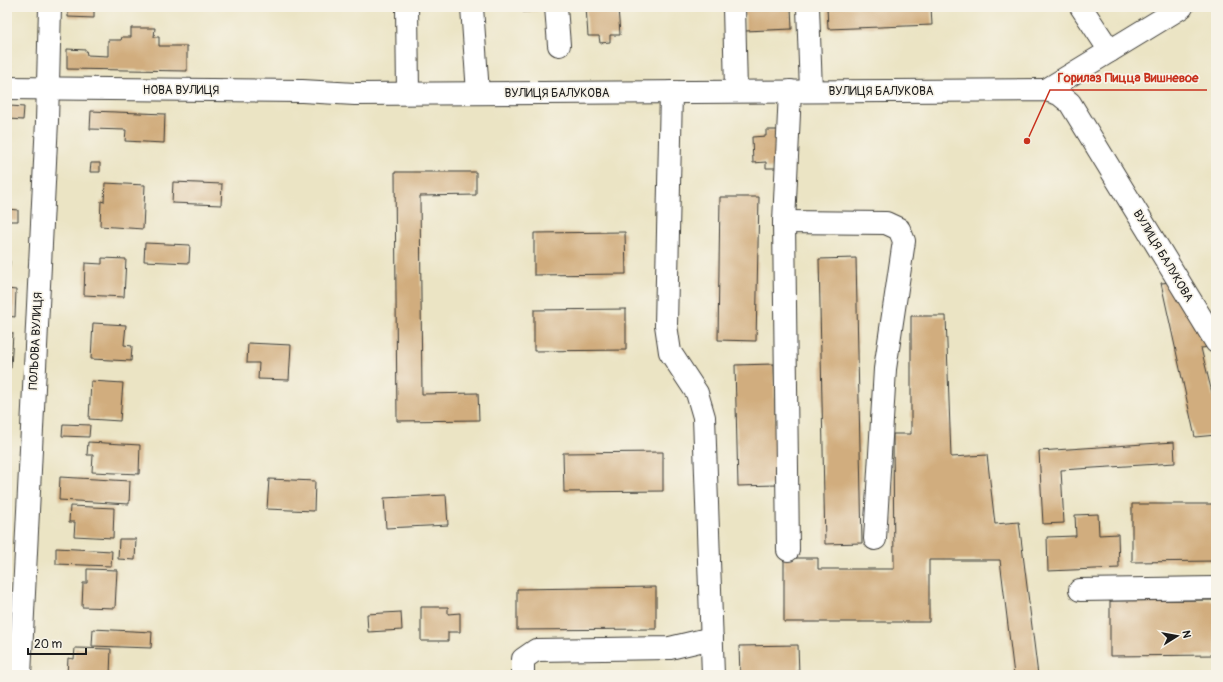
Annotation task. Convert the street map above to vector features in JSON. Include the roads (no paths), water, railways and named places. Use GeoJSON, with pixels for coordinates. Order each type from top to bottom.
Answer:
{"type":"FeatureCollection","features":[{"type":"Feature","properties":{"kind":"street","name":"ПОЛЬОВА ВУЛИЦЯ"},"geometry":{"type":"LineString","coordinates":[[20,675],[48,89],[50,7]]}},
{"type":"Feature","properties":{"kind":"street"},"geometry":{"type":"LineString","coordinates":[[407,7],[408,93]]}},
{"type":"Feature","properties":{"kind":"street"},"geometry":{"type":"LineString","coordinates":[[472,7],[478,93]]}},
{"type":"Feature","properties":{"kind":"street"},"geometry":{"type":"LineString","coordinates":[[556,7],[558,45]]}},
{"type":"Feature","properties":{"kind":"street"},"geometry":{"type":"LineString","coordinates":[[734,7],[736,91]]}},
{"type":"Feature","properties":{"kind":"street"},"geometry":{"type":"LineString","coordinates":[[788,550],[784,222],[801,91],[808,7]]}},
{"type":"Feature","properties":{"kind":"street"},"geometry":{"type":"LineString","coordinates":[[1081,7],[1110,51]]}},
{"type":"Feature","properties":{"kind":"street"},"geometry":{"type":"LineString","coordinates":[[1046,90],[1182,7]]}},
{"type":"Feature","properties":{"kind":"street","name":"НОВА ВУЛИЦЯ"},"geometry":{"type":"LineString","coordinates":[[7,88],[302,91],[355,94],[408,93]]}},
{"type":"Feature","properties":{"kind":"street","name":"ВУЛИЦЯ БАЛУКОВА"},"geometry":{"type":"LineString","coordinates":[[408,93],[1046,90],[1059,94],[1070,103],[1216,342]]}},
{"type":"Feature","properties":{"kind":"street"},"geometry":{"type":"LineString","coordinates":[[671,92],[666,325],[670,352],[696,393],[704,417],[713,675]]}},
{"type":"Feature","properties":{"kind":"street"},"geometry":{"type":"LineString","coordinates":[[784,222],[886,223],[899,230],[904,241],[885,368],[875,539]]}},
{"type":"Feature","properties":{"kind":"street"},"geometry":{"type":"LineString","coordinates":[[1080,590],[1216,588]]}},
{"type":"Feature","properties":{"kind":"street"},"geometry":{"type":"LineString","coordinates":[[523,675],[523,659],[536,650],[670,648],[712,638]]}},
{"type":"Feature","properties":{"kind":"place","name":"Горилаз Пицца Вишневое"},"geometry":{"type":"Point","coordinates":[1027,141]}}]}
